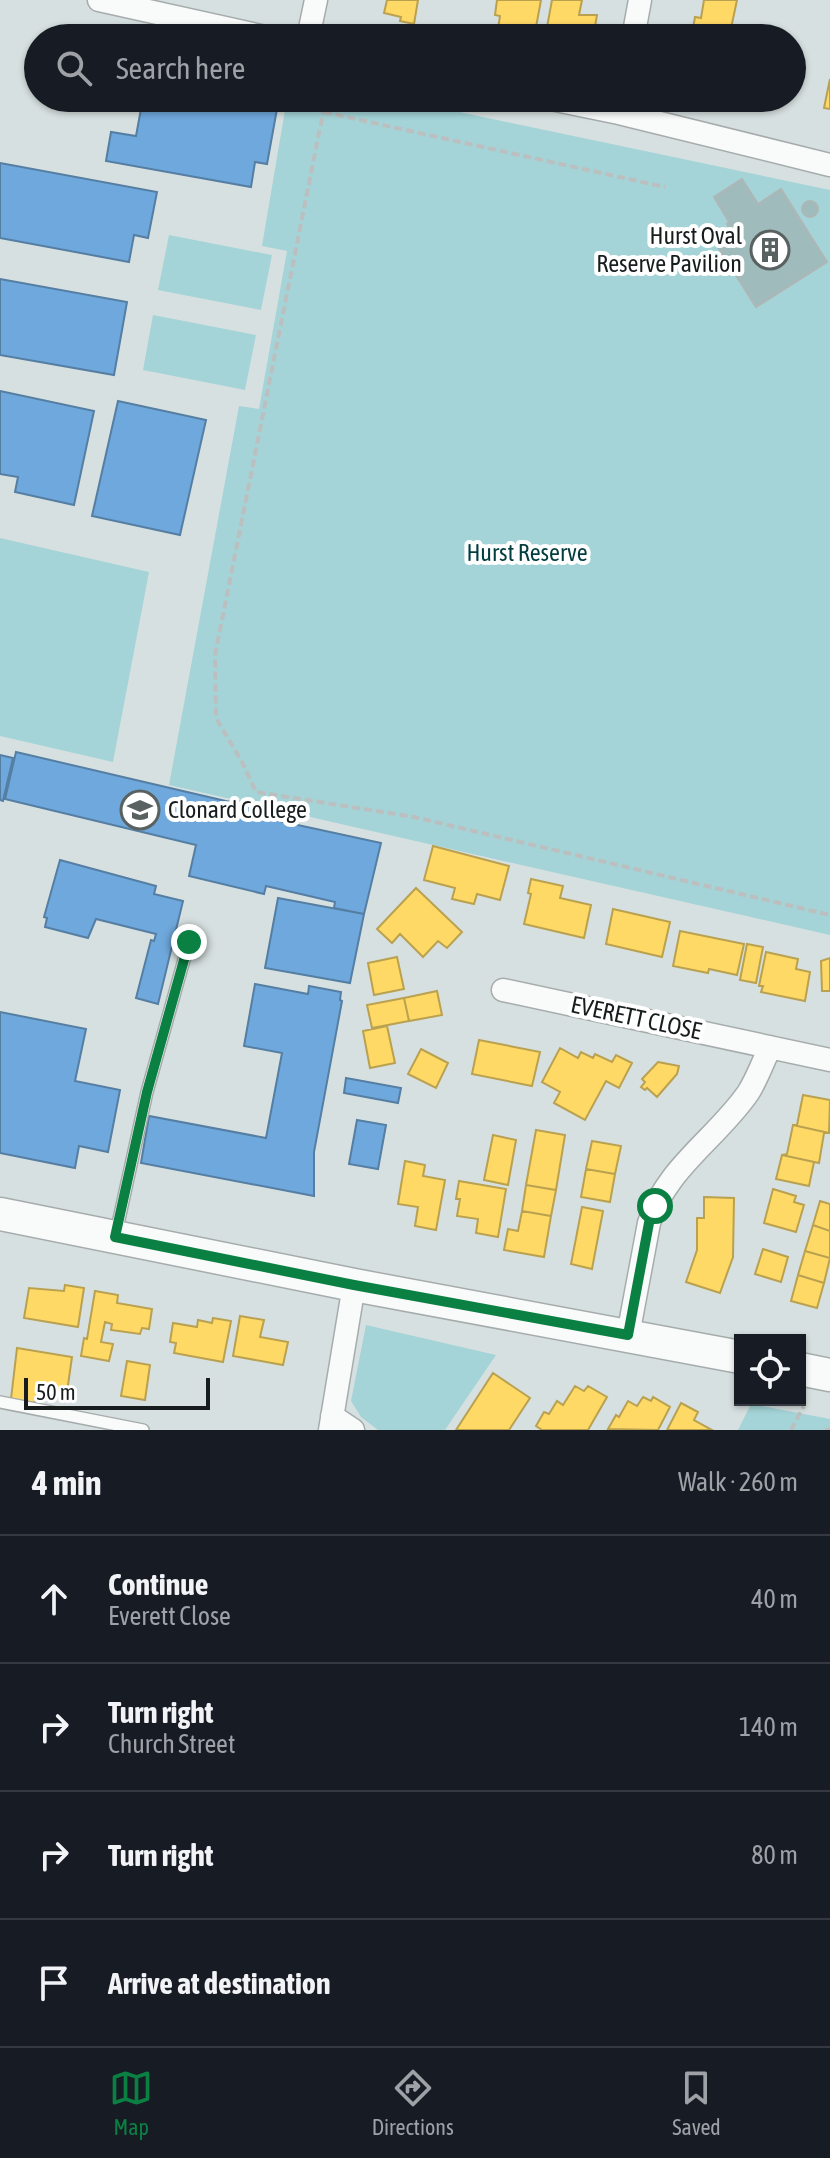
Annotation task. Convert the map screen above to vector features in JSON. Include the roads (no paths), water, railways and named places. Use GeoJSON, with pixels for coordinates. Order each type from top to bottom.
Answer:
{"type":"FeatureCollection","features":[{"type":"Feature","properties":{"kind":"street"},"geometry":{"type":"LineString","coordinates":[[99,0],[207,24]]}},
{"type":"Feature","properties":{"kind":"street"},"geometry":{"type":"LineString","coordinates":[[311,24],[316,0]]}},
{"type":"Feature","properties":{"kind":"street"},"geometry":{"type":"LineString","coordinates":[[636,24],[640,0]]}},
{"type":"Feature","properties":{"kind":"street"},"geometry":{"type":"LineString","coordinates":[[642,112],[830,165]]}},
{"type":"Feature","properties":{"kind":"street","name":"EVERETT CLOSE"},"geometry":{"type":"LineString","coordinates":[[503,990],[830,1060]]}},
{"type":"Feature","properties":{"kind":"street"},"geometry":{"type":"LineString","coordinates":[[628,1335],[655,1206],[671,1180],[748,1092],[770,1047]]}},
{"type":"Feature","properties":{"kind":"street"},"geometry":{"type":"LineString","coordinates":[[0,1214],[354,1285],[734,1356]]}},
{"type":"Feature","properties":{"kind":"street"},"geometry":{"type":"LineString","coordinates":[[353,1430],[331,1423],[354,1285]]}},
{"type":"Feature","properties":{"kind":"street"},"geometry":{"type":"LineString","coordinates":[[806,1370],[830,1375]]}},
{"type":"Feature","properties":{"kind":"lane"},"geometry":{"type":"LineString","coordinates":[[115,1237],[147,1092],[189,942]]}},
{"type":"Feature","properties":{"kind":"lane"},"geometry":{"type":"LineString","coordinates":[[0,1402],[143,1430]]}},
{"type":"Feature","properties":{"kind":"place","name":"Hurst Oval Reserve Pavilion"},"geometry":{"type":"Point","coordinates":[770,250]}},
{"type":"Feature","properties":{"kind":"place","name":"Clonard College"},"geometry":{"type":"Point","coordinates":[140,810]}},
{"type":"Feature","properties":{"kind":"park label","name":"Hurst Reserve"},"geometry":{"type":"Point","coordinates":[527,553]}}]}
